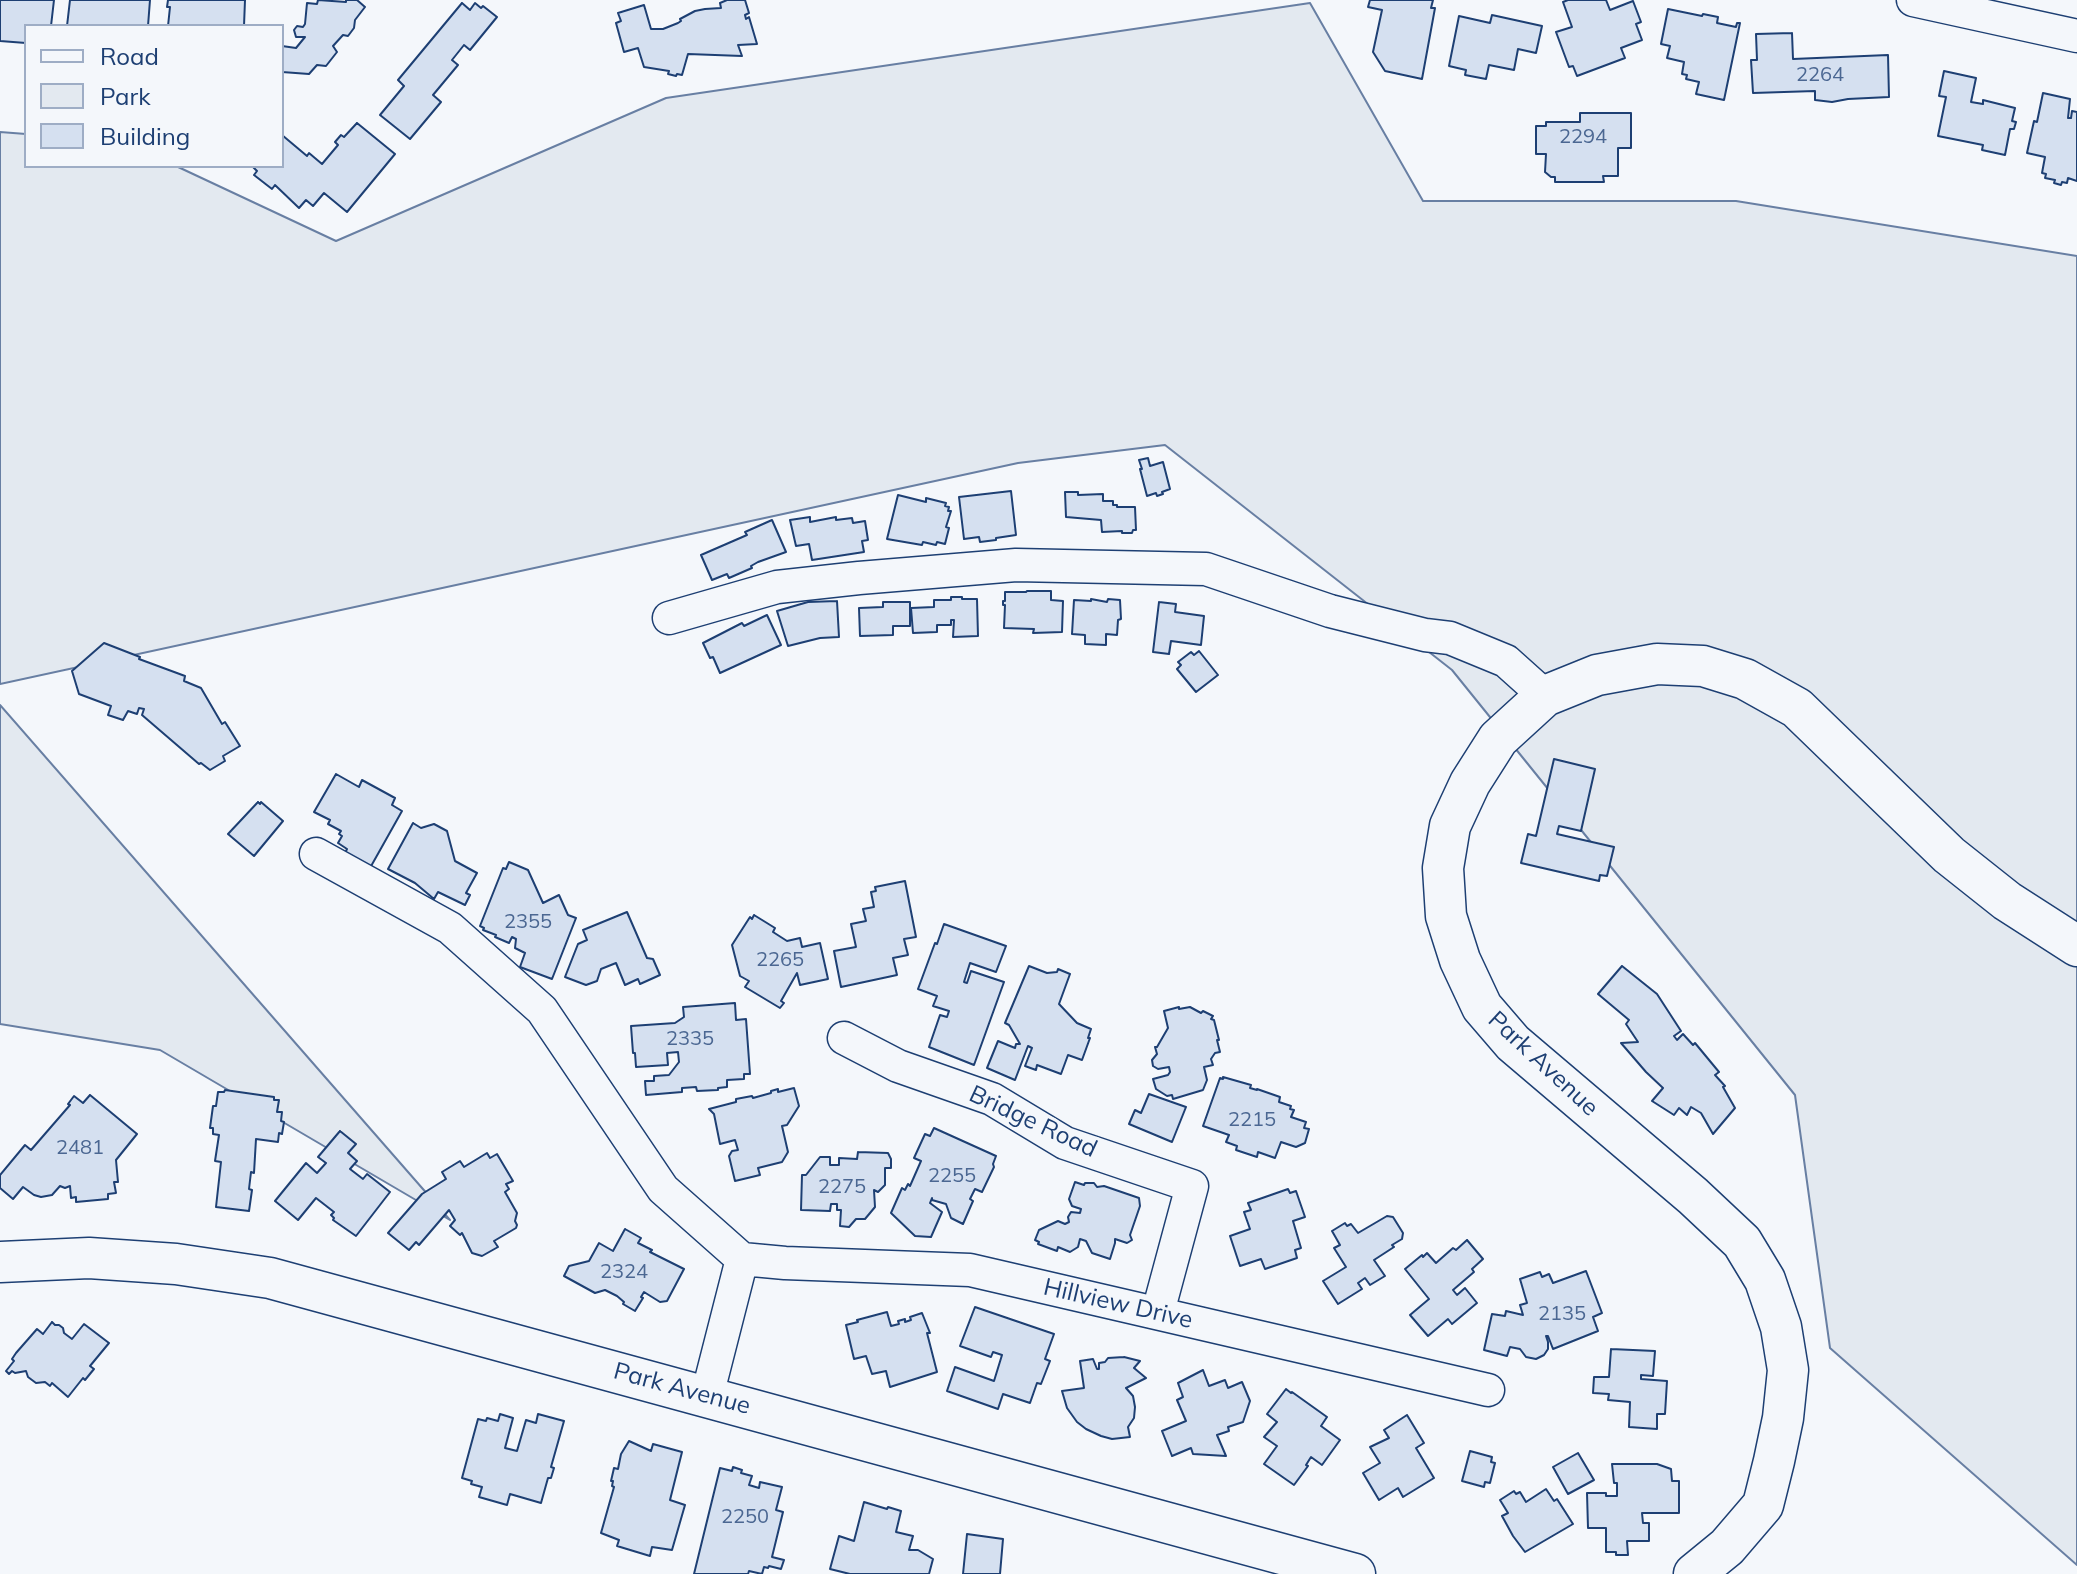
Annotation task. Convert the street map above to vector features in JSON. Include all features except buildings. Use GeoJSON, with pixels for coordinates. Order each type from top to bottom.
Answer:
{"type":"FeatureCollection","features":[{"type":"Feature","properties":{"kind":"main road","name":"Park Avenue"},"geometry":{"type":"LineString","coordinates":[[1694,1574],[1727,1547],[1763,1505],[1783,1418],[1788,1370],[1781,1327],[1765,1280],[1742,1242],[1693,1196],[1513,1043],[1482,1007],[1460,960],[1446,916],[1443,868],[1450,826],[1470,783],[1498,739],[1545,696],[1597,675],[1657,664],[1703,666],[1745,679],[1797,708],[1949,855],[2007,901],[2077,946]]}},
{"type":"Feature","properties":{"kind":"main road","name":"Park Avenue"},"geometry":{"type":"LineString","coordinates":[[0,1262],[89,1258],[176,1264],[270,1278],[1355,1574]]}},
{"type":"Feature","properties":{"kind":"street"},"geometry":{"type":"LineString","coordinates":[[1913,0],[2077,36]]}},
{"type":"Feature","properties":{"kind":"street"},"geometry":{"type":"LineString","coordinates":[[669,618],[777,587],[859,578],[1016,565],[1206,569],[1330,611],[1425,635],[1450,638],[1506,661],[1545,696]]}},
{"type":"Feature","properties":{"kind":"street"},"geometry":{"type":"LineString","coordinates":[[316,854],[450,928],[542,1010],[663,1189],[742,1259],[707,1396]]}},
{"type":"Feature","properties":{"kind":"street","name":"Bridge Road"},"geometry":{"type":"LineString","coordinates":[[844,1038],[898,1066],[992,1099],[1065,1143],[1192,1186],[1158,1312]]}},
{"type":"Feature","properties":{"kind":"street","name":"Hillview Drive"},"geometry":{"type":"LineString","coordinates":[[742,1259],[970,1270],[1488,1390]]}},
{"type":"Feature","properties":{"kind":"green space"},"geometry":{"type":"Polygon","coordinates":[[[1310,3],[1423,201],[1736,201],[2077,256],[2077,1565],[1830,1348],[1795,1095],[1452,670],[1165,445],[1018,463],[0,684],[0,132],[24,134],[24,168],[180,168],[336,241],[666,98],[1310,3]]]}},
{"type":"Feature","properties":{"kind":"green space"},"geometry":{"type":"Polygon","coordinates":[[[0,705],[450,1220],[160,1050],[0,1024],[0,705]]]}}]}
